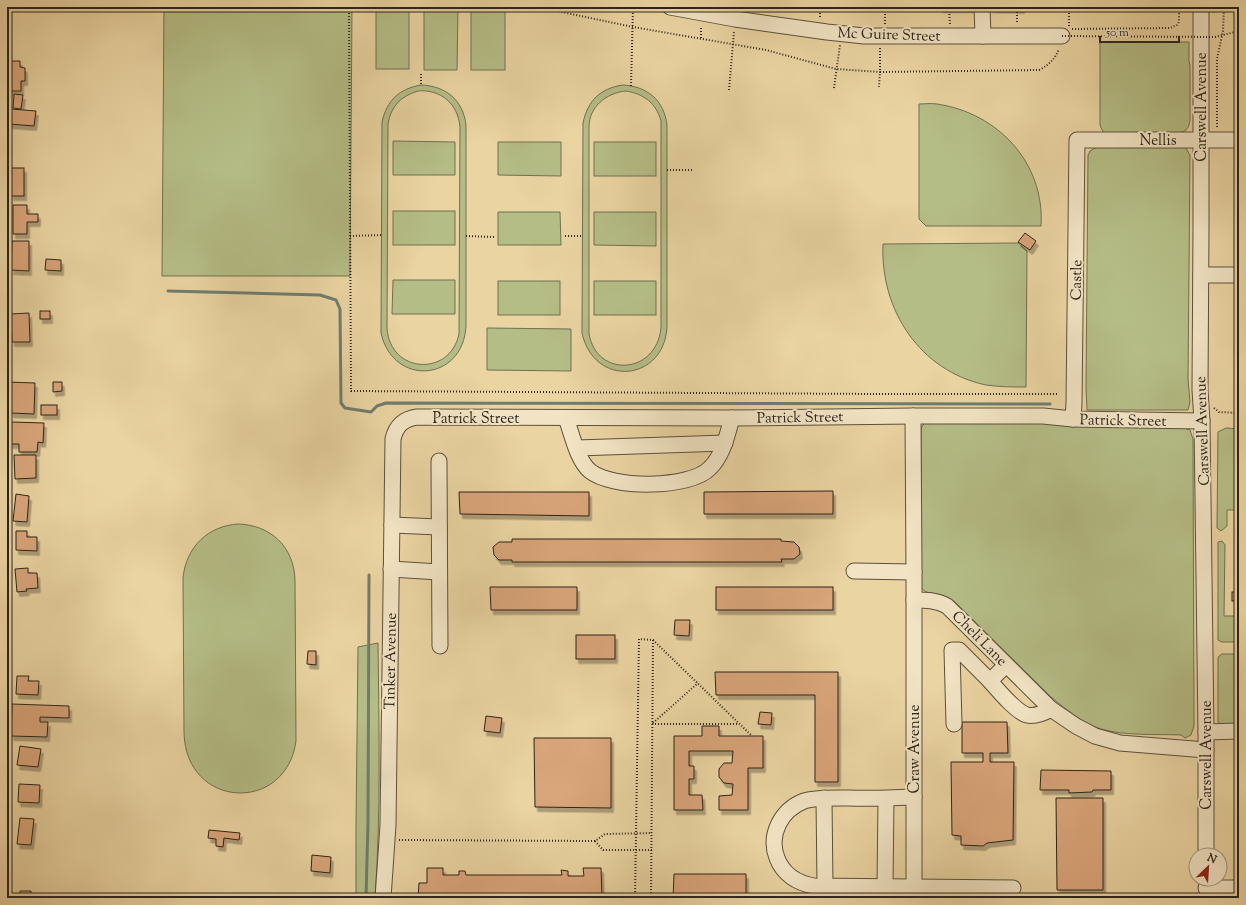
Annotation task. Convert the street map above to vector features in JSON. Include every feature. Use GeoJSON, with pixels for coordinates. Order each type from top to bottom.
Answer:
{"type":"FeatureCollection","features":[{"type":"Feature","properties":{"kind":"street","name":"Mc Guire Street"},"geometry":{"type":"LineString","coordinates":[[670,7],[735,13],[841,34],[864,36],[983,36],[1065,31]]}},
{"type":"Feature","properties":{"kind":"street"},"geometry":{"type":"LineString","coordinates":[[982,7],[983,36]]}},
{"type":"Feature","properties":{"kind":"street","name":"Carswell Avenue"},"geometry":{"type":"LineString","coordinates":[[1206,10],[1201,140],[1200,390],[1202,421],[1206,847]]}},
{"type":"Feature","properties":{"kind":"street","name":"Nellis"},"geometry":{"type":"LineString","coordinates":[[1078,140],[1239,140]]}},
{"type":"Feature","properties":{"kind":"street","name":"Castle"},"geometry":{"type":"LineString","coordinates":[[1073,420],[1078,140]]}},
{"type":"Feature","properties":{"kind":"street"},"geometry":{"type":"LineString","coordinates":[[1201,276],[1239,275]]}},
{"type":"Feature","properties":{"kind":"street"},"geometry":{"type":"LineString","coordinates":[[913,416],[914,600]]}},
{"type":"Feature","properties":{"kind":"street","name":"Patrick Street"},"geometry":{"type":"LineString","coordinates":[[399,425],[405,421],[417,418],[1043,416],[1073,420],[1202,421]]}},
{"type":"Feature","properties":{"kind":"street"},"geometry":{"type":"LineString","coordinates":[[566,418],[581,459],[590,471],[605,479],[643,484],[667,484],[688,480],[702,475],[710,468],[717,459],[725,443],[732,418]]}},
{"type":"Feature","properties":{"kind":"street","name":"Tinker Avenue"},"geometry":{"type":"LineString","coordinates":[[384,898],[387,840],[393,439],[399,425]]}},
{"type":"Feature","properties":{"kind":"street"},"geometry":{"type":"LineString","coordinates":[[577,448],[725,443]]}},
{"type":"Feature","properties":{"kind":"street"},"geometry":{"type":"LineString","coordinates":[[439,461],[440,646]]}},
{"type":"Feature","properties":{"kind":"street"},"geometry":{"type":"LineString","coordinates":[[392,526],[439,526]]}},
{"type":"Feature","properties":{"kind":"street"},"geometry":{"type":"LineString","coordinates":[[391,569],[439,572]]}},
{"type":"Feature","properties":{"kind":"street"},"geometry":{"type":"LineString","coordinates":[[854,571],[914,572]]}},
{"type":"Feature","properties":{"kind":"street","name":"Cheli Lane"},"geometry":{"type":"LineString","coordinates":[[914,600],[933,600],[941,602],[947,606],[1051,709],[1076,726],[1095,736],[1120,743],[1206,750]]}},
{"type":"Feature","properties":{"kind":"street","name":"Craw Avenue"},"geometry":{"type":"LineString","coordinates":[[914,600],[914,892]]}},
{"type":"Feature","properties":{"kind":"street"},"geometry":{"type":"LineString","coordinates":[[954,724],[952,650],[959,650],[1019,711],[1028,715],[1040,714],[1051,709]]}},
{"type":"Feature","properties":{"kind":"street"},"geometry":{"type":"LineString","coordinates":[[990,681],[1006,665]]}},
{"type":"Feature","properties":{"kind":"street"},"geometry":{"type":"LineString","coordinates":[[1206,732],[1239,732]]}},
{"type":"Feature","properties":{"kind":"street"},"geometry":{"type":"LineString","coordinates":[[914,797],[886,799],[824,798],[804,800],[789,808],[781,818],[776,828],[773,839],[774,851],[778,862],[790,876],[798,882],[825,886],[885,886],[914,892],[1013,888]]}},
{"type":"Feature","properties":{"kind":"street"},"geometry":{"type":"LineString","coordinates":[[824,798],[825,886]]}},
{"type":"Feature","properties":{"kind":"street"},"geometry":{"type":"LineString","coordinates":[[885,886],[886,799]]}},
{"type":"Feature","properties":{"kind":"street"},"geometry":{"type":"LineString","coordinates":[[1206,888],[1236,891]]}},
{"type":"Feature","properties":{"kind":"path"},"geometry":{"type":"LineString","coordinates":[[349,7],[351,391],[1059,394]]}},
{"type":"Feature","properties":{"kind":"path"},"geometry":{"type":"LineString","coordinates":[[538,7],[550,8],[633,27],[766,50],[836,70],[880,72],[879,87]]}},
{"type":"Feature","properties":{"kind":"path"},"geometry":{"type":"LineString","coordinates":[[631,86],[633,7]]}},
{"type":"Feature","properties":{"kind":"path"},"geometry":{"type":"LineString","coordinates":[[820,7],[820,22]]}},
{"type":"Feature","properties":{"kind":"path"},"geometry":{"type":"LineString","coordinates":[[885,7],[885,28]]}},
{"type":"Feature","properties":{"kind":"path"},"geometry":{"type":"LineString","coordinates":[[1065,31],[1069,7]]}},
{"type":"Feature","properties":{"kind":"path"},"geometry":{"type":"LineString","coordinates":[[1065,31],[1170,28],[1177,26],[1179,22],[1179,7]]}},
{"type":"Feature","properties":{"kind":"path"},"geometry":{"type":"LineString","coordinates":[[1206,10],[1219,7]]}},
{"type":"Feature","properties":{"kind":"path"},"geometry":{"type":"LineString","coordinates":[[1217,130],[1217,59],[1223,32],[1224,7]]}},
{"type":"Feature","properties":{"kind":"path"},"geometry":{"type":"LineString","coordinates":[[729,90],[734,44],[735,13]]}},
{"type":"Feature","properties":{"kind":"path"},"geometry":{"type":"LineString","coordinates":[[1065,31],[1215,37],[1239,30]]}},
{"type":"Feature","properties":{"kind":"path"},"geometry":{"type":"LineString","coordinates":[[834,88],[841,34]]}},
{"type":"Feature","properties":{"kind":"path"},"geometry":{"type":"LineString","coordinates":[[421,74],[421,85]]}},
{"type":"Feature","properties":{"kind":"path"},"geometry":{"type":"LineString","coordinates":[[667,170],[694,170]]}},
{"type":"Feature","properties":{"kind":"path"},"geometry":{"type":"LineString","coordinates":[[350,236],[382,235]]}},
{"type":"Feature","properties":{"kind":"path"},"geometry":{"type":"LineString","coordinates":[[466,236],[494,237]]}},
{"type":"Feature","properties":{"kind":"path"},"geometry":{"type":"LineString","coordinates":[[565,236],[582,236]]}},
{"type":"Feature","properties":{"kind":"path"},"geometry":{"type":"LineString","coordinates":[[635,898],[639,639],[653,640],[752,736]]}},
{"type":"Feature","properties":{"kind":"path"},"geometry":{"type":"LineString","coordinates":[[651,898],[653,640]]}},
{"type":"Feature","properties":{"kind":"path"},"geometry":{"type":"LineString","coordinates":[[652,724],[698,683]]}},
{"type":"Feature","properties":{"kind":"path"},"geometry":{"type":"LineString","coordinates":[[652,724],[740,724]]}},
{"type":"Feature","properties":{"kind":"path"},"geometry":{"type":"LineString","coordinates":[[387,840],[596,841],[605,834],[652,833]]}},
{"type":"Feature","properties":{"kind":"path"},"geometry":{"type":"LineString","coordinates":[[596,841],[603,850],[652,850]]}},
{"type":"Feature","properties":{"kind":"green space"},"geometry":{"type":"Polygon","coordinates":[[[164,7],[352,7],[350,276],[162,276],[164,7]]]}},
{"type":"Feature","properties":{"kind":"green space"},"geometry":{"type":"Polygon","coordinates":[[[376,7],[409,7],[409,69],[376,69],[376,7]]]}},
{"type":"Feature","properties":{"kind":"green space"},"geometry":{"type":"Polygon","coordinates":[[[424,7],[458,7],[457,70],[424,70],[424,7]]]}},
{"type":"Feature","properties":{"kind":"green space"},"geometry":{"type":"Polygon","coordinates":[[[471,8],[505,8],[505,70],[471,70],[471,8]]]}},
{"type":"Feature","properties":{"kind":"green space"},"geometry":{"type":"Polygon","coordinates":[[[1100,42],[1189,42],[1190,120],[1187,129],[1179,133],[1105,133],[1102,130],[1100,125],[1100,42]]]}},
{"type":"Feature","properties":{"kind":"green space"},"geometry":{"type":"Polygon","coordinates":[[[421,85],[430,86],[438,88],[452,96],[461,108],[466,125],[466,326],[462,345],[453,358],[441,367],[427,371],[412,369],[399,363],[388,350],[381,333],[382,122],[387,108],[395,97],[406,89],[421,85]],[[426,91],[412,93],[402,99],[394,107],[388,124],[387,328],[391,343],[398,354],[409,361],[421,364],[433,363],[444,358],[453,348],[459,334],[459,119],[456,111],[447,100],[441,95],[426,91]]]}},
{"type":"Feature","properties":{"kind":"green space"},"geometry":{"type":"Polygon","coordinates":[[[622,85],[631,86],[639,88],[653,96],[662,108],[667,125],[667,327],[663,345],[654,359],[642,368],[628,371],[613,370],[600,363],[589,351],[582,333],[583,123],[588,108],[596,97],[607,89],[622,85]],[[619,92],[600,102],[592,113],[589,127],[589,334],[594,348],[603,358],[614,364],[626,365],[638,362],[649,355],[657,344],[661,328],[661,121],[656,109],[648,100],[632,92],[619,92]]]}},
{"type":"Feature","properties":{"kind":"green space"},"geometry":{"type":"Polygon","coordinates":[[[919,104],[937,104],[959,109],[980,118],[998,130],[1013,145],[1026,162],[1035,182],[1040,203],[1041,226],[926,226],[919,219],[919,104]]]}},
{"type":"Feature","properties":{"kind":"green space"},"geometry":{"type":"Polygon","coordinates":[[[393,141],[455,142],[455,175],[393,175],[393,141]]]}},
{"type":"Feature","properties":{"kind":"green space"},"geometry":{"type":"Polygon","coordinates":[[[498,142],[561,142],[561,176],[498,175],[498,142]]]}},
{"type":"Feature","properties":{"kind":"green space"},"geometry":{"type":"Polygon","coordinates":[[[594,142],[656,142],[656,176],[594,176],[594,142]]]}},
{"type":"Feature","properties":{"kind":"green space"},"geometry":{"type":"Polygon","coordinates":[[[1099,146],[1183,147],[1186,148],[1190,155],[1188,379],[1190,402],[1188,410],[1087,410],[1088,155],[1090,151],[1099,146]]]}},
{"type":"Feature","properties":{"kind":"green space"},"geometry":{"type":"Polygon","coordinates":[[[393,211],[455,211],[455,245],[393,245],[393,211]]]}},
{"type":"Feature","properties":{"kind":"green space"},"geometry":{"type":"Polygon","coordinates":[[[498,212],[560,212],[561,245],[498,245],[498,212]]]}},
{"type":"Feature","properties":{"kind":"green space"},"geometry":{"type":"Polygon","coordinates":[[[594,212],[656,212],[656,246],[594,245],[594,212]]]}},
{"type":"Feature","properties":{"kind":"green space"},"geometry":{"type":"Polygon","coordinates":[[[1018,243],[1027,251],[1026,387],[1001,387],[986,385],[963,378],[942,366],[924,352],[909,334],[897,314],[889,292],[884,268],[883,244],[1018,243]]]}},
{"type":"Feature","properties":{"kind":"green space"},"geometry":{"type":"Polygon","coordinates":[[[393,280],[455,280],[455,314],[392,314],[393,280]]]}},
{"type":"Feature","properties":{"kind":"green space"},"geometry":{"type":"Polygon","coordinates":[[[498,281],[560,281],[560,315],[498,315],[498,281]]]}},
{"type":"Feature","properties":{"kind":"green space"},"geometry":{"type":"Polygon","coordinates":[[[594,281],[656,281],[656,315],[594,315],[594,281]]]}},
{"type":"Feature","properties":{"kind":"green space"},"geometry":{"type":"Polygon","coordinates":[[[487,328],[571,329],[571,371],[487,370],[487,328]]]}},
{"type":"Feature","properties":{"kind":"green space"},"geometry":{"type":"Polygon","coordinates":[[[926,422],[1053,422],[1091,427],[1184,428],[1190,430],[1193,439],[1194,726],[1191,735],[1185,738],[1181,735],[1120,733],[1101,729],[1087,723],[1051,697],[955,602],[945,596],[923,590],[921,587],[921,430],[922,426],[926,422]]]}},
{"type":"Feature","properties":{"kind":"green space"},"geometry":{"type":"Polygon","coordinates":[[[1226,428],[1239,429],[1239,510],[1227,510],[1227,526],[1221,531],[1217,528],[1218,432],[1226,428]]]}},
{"type":"Feature","properties":{"kind":"green space"},"geometry":{"type":"Polygon","coordinates":[[[238,524],[250,525],[270,533],[285,548],[294,568],[296,741],[288,765],[275,781],[257,791],[237,793],[218,788],[201,777],[189,758],[184,733],[183,578],[189,557],[200,540],[217,529],[238,524]]]}},
{"type":"Feature","properties":{"kind":"green space"},"geometry":{"type":"Polygon","coordinates":[[[1222,541],[1225,545],[1224,616],[1239,616],[1239,642],[1222,642],[1218,640],[1218,542],[1222,541]]]}},
{"type":"Feature","properties":{"kind":"green space"},"geometry":{"type":"Polygon","coordinates":[[[378,643],[379,802],[375,898],[356,898],[358,647],[378,643]]]}},
{"type":"Feature","properties":{"kind":"green space"},"geometry":{"type":"Polygon","coordinates":[[[1222,654],[1239,654],[1239,727],[1222,725],[1218,722],[1218,657],[1222,654]]]}},
{"type":"Feature","properties":{"kind":"building"},"geometry":{"type":"Polygon","coordinates":[[[972,7],[972,8],[941,8],[972,7]]]}},
{"type":"Feature","properties":{"kind":"building"},"geometry":{"type":"Polygon","coordinates":[[[1022,7],[1022,9],[990,8],[1022,7]]]}},
{"type":"Feature","properties":{"kind":"building"},"geometry":{"type":"Polygon","coordinates":[[[7,61],[20,61],[20,67],[25,68],[25,81],[21,81],[21,91],[7,91],[7,61]]]}},
{"type":"Feature","properties":{"kind":"building"},"geometry":{"type":"Polygon","coordinates":[[[14,94],[23,95],[21,109],[13,108],[14,94]]]}},
{"type":"Feature","properties":{"kind":"building"},"geometry":{"type":"Polygon","coordinates":[[[11,109],[36,111],[34,126],[9,124],[11,109]]]}},
{"type":"Feature","properties":{"kind":"building"},"geometry":{"type":"Polygon","coordinates":[[[11,168],[24,168],[24,196],[11,196],[11,168]]]}},
{"type":"Feature","properties":{"kind":"building"},"geometry":{"type":"Polygon","coordinates":[[[13,205],[27,205],[27,214],[38,214],[38,222],[27,222],[27,234],[13,234],[13,205]]]}},
{"type":"Feature","properties":{"kind":"building"},"geometry":{"type":"Polygon","coordinates":[[[1025,233],[1036,241],[1030,250],[1018,242],[1025,233]]]}},
{"type":"Feature","properties":{"kind":"building"},"geometry":{"type":"Polygon","coordinates":[[[12,241],[29,241],[29,271],[11,270],[12,241]]]}},
{"type":"Feature","properties":{"kind":"building"},"geometry":{"type":"Polygon","coordinates":[[[46,259],[61,260],[61,271],[45,270],[46,259]]]}},
{"type":"Feature","properties":{"kind":"building"},"geometry":{"type":"Polygon","coordinates":[[[40,311],[50,311],[50,319],[40,319],[40,311]]]}},
{"type":"Feature","properties":{"kind":"building"},"geometry":{"type":"Polygon","coordinates":[[[29,313],[30,342],[12,342],[11,314],[29,313]]]}},
{"type":"Feature","properties":{"kind":"building"},"geometry":{"type":"Polygon","coordinates":[[[7,382],[35,383],[34,414],[11,413],[11,400],[7,400],[7,382]]]}},
{"type":"Feature","properties":{"kind":"building"},"geometry":{"type":"Polygon","coordinates":[[[53,382],[62,382],[62,391],[53,392],[53,382]]]}},
{"type":"Feature","properties":{"kind":"building"},"geometry":{"type":"Polygon","coordinates":[[[41,405],[57,405],[57,415],[41,415],[41,405]]]}},
{"type":"Feature","properties":{"kind":"building"},"geometry":{"type":"Polygon","coordinates":[[[11,422],[44,423],[43,443],[38,442],[37,452],[19,452],[19,444],[10,444],[11,422]]]}},
{"type":"Feature","properties":{"kind":"building"},"geometry":{"type":"Polygon","coordinates":[[[14,455],[36,455],[36,478],[15,479],[14,455]]]}},
{"type":"Feature","properties":{"kind":"building"},"geometry":{"type":"Polygon","coordinates":[[[833,491],[833,514],[704,514],[704,492],[833,491]]]}},
{"type":"Feature","properties":{"kind":"building"},"geometry":{"type":"Polygon","coordinates":[[[459,492],[589,492],[589,516],[460,514],[459,492]]]}},
{"type":"Feature","properties":{"kind":"building"},"geometry":{"type":"Polygon","coordinates":[[[16,494],[29,496],[27,522],[13,521],[16,494]]]}},
{"type":"Feature","properties":{"kind":"building"},"geometry":{"type":"Polygon","coordinates":[[[16,531],[27,531],[27,537],[37,537],[37,551],[16,550],[16,531]]]}},
{"type":"Feature","properties":{"kind":"building"},"geometry":{"type":"Polygon","coordinates":[[[512,539],[781,539],[781,541],[794,542],[799,547],[800,554],[794,559],[781,559],[782,562],[512,562],[512,560],[499,560],[494,555],[493,547],[499,542],[512,542],[512,539]]]}},
{"type":"Feature","properties":{"kind":"building"},"geometry":{"type":"Polygon","coordinates":[[[28,568],[28,573],[37,573],[38,588],[26,589],[27,591],[17,592],[15,569],[28,568]]]}},
{"type":"Feature","properties":{"kind":"building"},"geometry":{"type":"Polygon","coordinates":[[[490,587],[577,587],[577,610],[491,610],[490,587]]]}},
{"type":"Feature","properties":{"kind":"building"},"geometry":{"type":"Polygon","coordinates":[[[716,587],[833,587],[833,610],[716,610],[716,587]]]}},
{"type":"Feature","properties":{"kind":"building"},"geometry":{"type":"Polygon","coordinates":[[[1232,592],[1239,592],[1239,601],[1232,601],[1232,592]]]}},
{"type":"Feature","properties":{"kind":"building"},"geometry":{"type":"Polygon","coordinates":[[[675,620],[690,620],[689,636],[674,635],[675,620]]]}},
{"type":"Feature","properties":{"kind":"building"},"geometry":{"type":"Polygon","coordinates":[[[576,635],[615,635],[615,659],[576,659],[576,635]]]}},
{"type":"Feature","properties":{"kind":"building"},"geometry":{"type":"Polygon","coordinates":[[[308,651],[316,651],[316,665],[307,664],[308,651]]]}},
{"type":"Feature","properties":{"kind":"building"},"geometry":{"type":"Polygon","coordinates":[[[715,672],[838,672],[838,782],[815,782],[815,695],[716,695],[715,672]]]}},
{"type":"Feature","properties":{"kind":"building"},"geometry":{"type":"Polygon","coordinates":[[[17,676],[29,676],[28,681],[39,681],[38,695],[16,694],[17,676]]]}},
{"type":"Feature","properties":{"kind":"building"},"geometry":{"type":"Polygon","coordinates":[[[12,704],[69,706],[69,718],[40,717],[40,722],[48,722],[47,737],[11,736],[12,704]]]}},
{"type":"Feature","properties":{"kind":"building"},"geometry":{"type":"Polygon","coordinates":[[[760,712],[772,713],[771,725],[758,724],[760,712]]]}},
{"type":"Feature","properties":{"kind":"building"},"geometry":{"type":"Polygon","coordinates":[[[486,716],[502,718],[500,733],[484,731],[486,716]]]}},
{"type":"Feature","properties":{"kind":"building"},"geometry":{"type":"Polygon","coordinates":[[[962,722],[1007,722],[1008,753],[990,753],[990,762],[1014,762],[1013,840],[987,843],[983,846],[961,845],[961,836],[952,835],[951,762],[983,762],[983,753],[962,753],[962,722]]]}},
{"type":"Feature","properties":{"kind":"building"},"geometry":{"type":"Polygon","coordinates":[[[702,726],[719,726],[719,736],[763,736],[763,768],[748,768],[748,810],[719,810],[719,796],[732,795],[733,784],[724,783],[719,777],[719,769],[724,763],[732,763],[733,751],[689,751],[689,766],[694,766],[694,779],[689,779],[689,795],[702,795],[703,810],[674,810],[674,736],[702,736],[702,726]]]}},
{"type":"Feature","properties":{"kind":"building"},"geometry":{"type":"Polygon","coordinates":[[[534,738],[611,738],[611,808],[535,807],[534,738]]]}},
{"type":"Feature","properties":{"kind":"building"},"geometry":{"type":"Polygon","coordinates":[[[20,746],[41,749],[38,767],[17,765],[20,746]]]}},
{"type":"Feature","properties":{"kind":"building"},"geometry":{"type":"Polygon","coordinates":[[[1041,770],[1111,771],[1111,790],[1093,790],[1092,792],[1069,793],[1069,790],[1040,790],[1041,770]]]}},
{"type":"Feature","properties":{"kind":"building"},"geometry":{"type":"Polygon","coordinates":[[[19,784],[40,785],[39,803],[18,802],[19,784]]]}},
{"type":"Feature","properties":{"kind":"building"},"geometry":{"type":"Polygon","coordinates":[[[1236,796],[1239,796],[1239,812],[1236,812],[1236,796]]]}},
{"type":"Feature","properties":{"kind":"building"},"geometry":{"type":"Polygon","coordinates":[[[1056,798],[1103,798],[1103,890],[1057,890],[1056,798]]]}},
{"type":"Feature","properties":{"kind":"building"},"geometry":{"type":"Polygon","coordinates":[[[20,818],[34,819],[31,845],[17,844],[20,818]]]}},
{"type":"Feature","properties":{"kind":"building"},"geometry":{"type":"Polygon","coordinates":[[[209,830],[240,833],[239,840],[224,838],[223,847],[216,846],[216,839],[208,838],[209,830]]]}},
{"type":"Feature","properties":{"kind":"building"},"geometry":{"type":"Polygon","coordinates":[[[312,855],[331,857],[330,873],[311,871],[312,855]]]}},
{"type":"Feature","properties":{"kind":"building"},"geometry":{"type":"Polygon","coordinates":[[[427,868],[443,868],[443,875],[459,875],[459,871],[465,871],[466,875],[562,875],[561,870],[568,871],[568,876],[584,876],[583,868],[601,868],[602,898],[418,898],[419,883],[427,883],[427,868]]]}},
{"type":"Feature","properties":{"kind":"building"},"geometry":{"type":"Polygon","coordinates":[[[674,874],[746,874],[746,898],[673,898],[674,874]]]}},
{"type":"Feature","properties":{"kind":"building"},"geometry":{"type":"Polygon","coordinates":[[[20,891],[31,891],[31,896],[41,896],[41,898],[20,898],[20,891]]]}},
{"type":"Feature","properties":{"kind":"waterway"},"geometry":{"type":"LineString","coordinates":[[168,291],[320,295],[336,300],[340,309],[341,403],[345,408],[371,412],[377,406],[386,403],[1050,404]]}},
{"type":"Feature","properties":{"kind":"waterway"},"geometry":{"type":"LineString","coordinates":[[366,898],[368,822],[369,575]]}}]}
